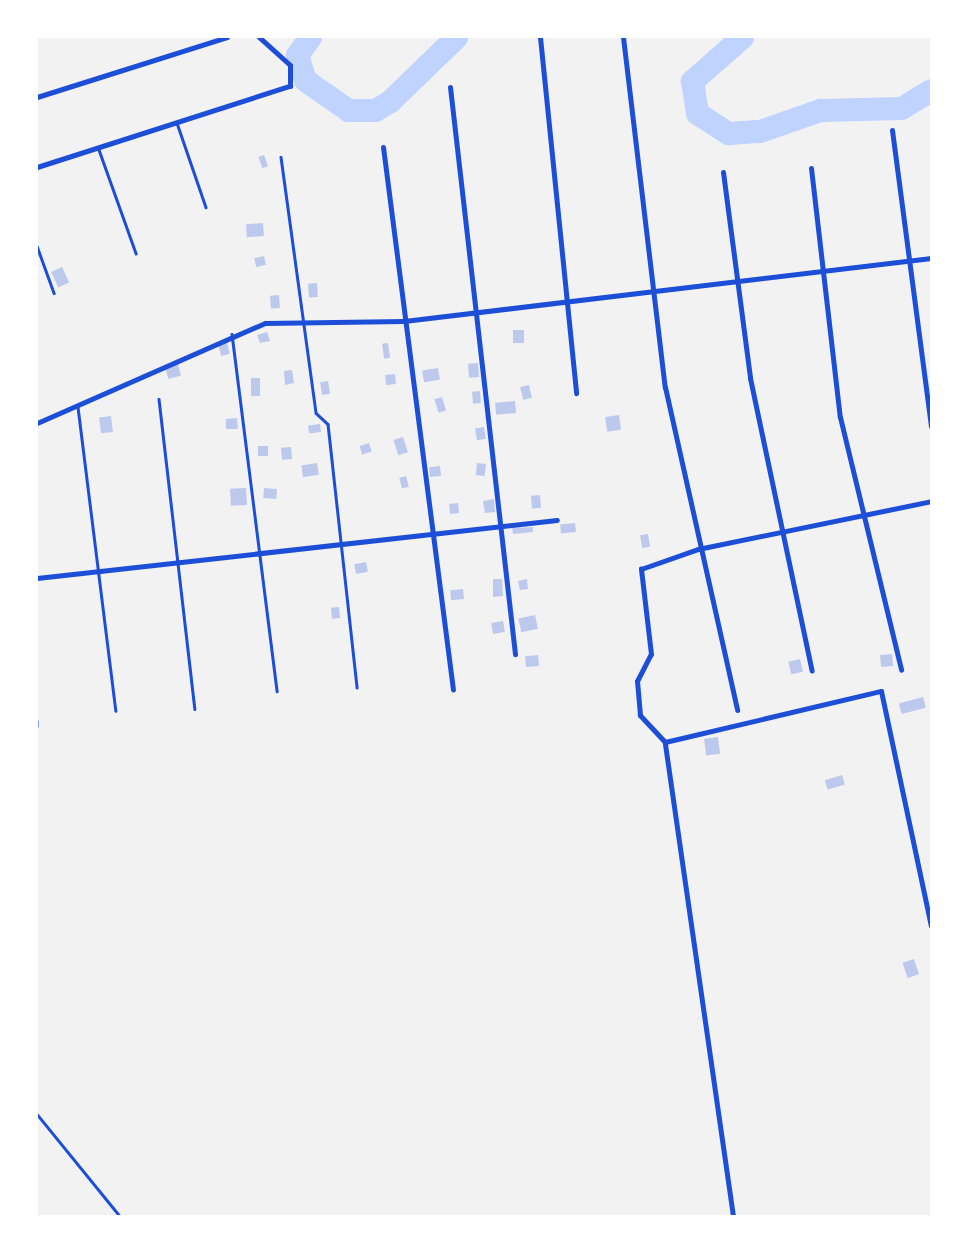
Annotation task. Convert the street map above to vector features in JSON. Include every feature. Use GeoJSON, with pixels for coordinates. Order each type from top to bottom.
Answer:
{"type":"FeatureCollection","features":[{"type":"Feature","properties":{"kind":"street"},"geometry":{"type":"LineString","coordinates":[[37,97],[227,37]]}},
{"type":"Feature","properties":{"kind":"street"},"geometry":{"type":"LineString","coordinates":[[37,167],[290,86],[290,65],[258,37]]}},
{"type":"Feature","properties":{"kind":"street"},"geometry":{"type":"LineString","coordinates":[[540,37],[576,393]]}},
{"type":"Feature","properties":{"kind":"street"},"geometry":{"type":"LineString","coordinates":[[623,37],[650,293],[698,549],[737,710]]}},
{"type":"Feature","properties":{"kind":"street"},"geometry":{"type":"LineString","coordinates":[[450,87],[515,654]]}},
{"type":"Feature","properties":{"kind":"street"},"geometry":{"type":"LineString","coordinates":[[892,130],[931,426]]}},
{"type":"Feature","properties":{"kind":"street"},"geometry":{"type":"LineString","coordinates":[[383,147],[453,690]]}},
{"type":"Feature","properties":{"kind":"street"},"geometry":{"type":"LineString","coordinates":[[811,168],[840,417],[901,670]]}},
{"type":"Feature","properties":{"kind":"street"},"geometry":{"type":"LineString","coordinates":[[723,172],[737,280],[780,534],[811,671]]}},
{"type":"Feature","properties":{"kind":"street"},"geometry":{"type":"LineString","coordinates":[[37,423],[232,334],[265,323],[301,327],[404,321],[931,258]]}},
{"type":"Feature","properties":{"kind":"street"},"geometry":{"type":"LineString","coordinates":[[733,1216],[665,742],[640,715],[637,681],[651,654],[641,569],[698,549],[931,501]]}},
{"type":"Feature","properties":{"kind":"street"},"geometry":{"type":"LineString","coordinates":[[37,578],[557,520]]}},
{"type":"Feature","properties":{"kind":"street"},"geometry":{"type":"LineString","coordinates":[[665,742],[881,691],[931,926]]}},
{"type":"Feature","properties":{"kind":"lane"},"geometry":{"type":"LineString","coordinates":[[177,123],[206,207]]}},
{"type":"Feature","properties":{"kind":"lane"},"geometry":{"type":"LineString","coordinates":[[98,147],[136,253]]}},
{"type":"Feature","properties":{"kind":"lane"},"geometry":{"type":"LineString","coordinates":[[281,157],[301,327],[316,413],[328,424],[339,544],[358,687]]}},
{"type":"Feature","properties":{"kind":"lane"},"geometry":{"type":"LineString","coordinates":[[37,246],[54,293]]}},
{"type":"Feature","properties":{"kind":"lane"},"geometry":{"type":"LineString","coordinates":[[232,334],[277,691]]}},
{"type":"Feature","properties":{"kind":"lane"},"geometry":{"type":"LineString","coordinates":[[159,399],[195,709]]}},
{"type":"Feature","properties":{"kind":"lane"},"geometry":{"type":"LineString","coordinates":[[78,404],[116,710]]}},
{"type":"Feature","properties":{"kind":"path"},"geometry":{"type":"LineString","coordinates":[[37,1114],[120,1216]]}},
{"type":"Feature","properties":{"kind":"building"},"geometry":{"type":"Polygon","coordinates":[[[264,155],[268,166],[262,168],[258,157],[264,155]]]}},
{"type":"Feature","properties":{"kind":"building"},"geometry":{"type":"Polygon","coordinates":[[[263,223],[264,236],[247,237],[246,224],[263,223]]]}},
{"type":"Feature","properties":{"kind":"building"},"geometry":{"type":"Polygon","coordinates":[[[264,256],[266,265],[256,267],[254,258],[264,256]]]}},
{"type":"Feature","properties":{"kind":"building"},"geometry":{"type":"Polygon","coordinates":[[[62,267],[69,282],[58,287],[51,272],[62,267]]]}},
{"type":"Feature","properties":{"kind":"building"},"geometry":{"type":"Polygon","coordinates":[[[317,283],[318,297],[309,298],[308,284],[317,283]]]}},
{"type":"Feature","properties":{"kind":"building"},"geometry":{"type":"Polygon","coordinates":[[[279,295],[280,308],[271,309],[270,296],[279,295]]]}},
{"type":"Feature","properties":{"kind":"building"},"geometry":{"type":"Polygon","coordinates":[[[513,330],[524,330],[524,343],[513,343],[513,330]]]}},
{"type":"Feature","properties":{"kind":"building"},"geometry":{"type":"Polygon","coordinates":[[[267,332],[270,341],[260,343],[257,335],[267,332]]]}},
{"type":"Feature","properties":{"kind":"building"},"geometry":{"type":"Polygon","coordinates":[[[227,343],[230,354],[221,356],[218,345],[227,343]]]}},
{"type":"Feature","properties":{"kind":"building"},"geometry":{"type":"Polygon","coordinates":[[[388,343],[390,358],[384,359],[382,344],[388,343]]]}},
{"type":"Feature","properties":{"kind":"building"},"geometry":{"type":"Polygon","coordinates":[[[478,363],[479,377],[469,378],[468,364],[478,363]]]}},
{"type":"Feature","properties":{"kind":"building"},"geometry":{"type":"Polygon","coordinates":[[[178,364],[181,376],[168,379],[165,367],[178,364]]]}},
{"type":"Feature","properties":{"kind":"building"},"geometry":{"type":"Polygon","coordinates":[[[438,368],[440,380],[424,382],[422,371],[438,368]]]}},
{"type":"Feature","properties":{"kind":"building"},"geometry":{"type":"Polygon","coordinates":[[[292,370],[294,383],[285,385],[284,371],[292,370]]]}},
{"type":"Feature","properties":{"kind":"building"},"geometry":{"type":"Polygon","coordinates":[[[395,374],[396,384],[386,385],[385,375],[395,374]]]}},
{"type":"Feature","properties":{"kind":"building"},"geometry":{"type":"Polygon","coordinates":[[[251,378],[260,378],[260,396],[251,396],[251,378]]]}},
{"type":"Feature","properties":{"kind":"building"},"geometry":{"type":"Polygon","coordinates":[[[328,381],[330,394],[322,395],[320,382],[328,381]]]}},
{"type":"Feature","properties":{"kind":"building"},"geometry":{"type":"Polygon","coordinates":[[[529,385],[532,398],[523,400],[520,387],[529,385]]]}},
{"type":"Feature","properties":{"kind":"building"},"geometry":{"type":"Polygon","coordinates":[[[480,391],[481,403],[473,404],[472,392],[480,391]]]}},
{"type":"Feature","properties":{"kind":"building"},"geometry":{"type":"Polygon","coordinates":[[[442,397],[446,410],[438,413],[434,399],[442,397]]]}},
{"type":"Feature","properties":{"kind":"building"},"geometry":{"type":"Polygon","coordinates":[[[515,401],[516,413],[496,415],[495,403],[515,401]]]}},
{"type":"Feature","properties":{"kind":"building"},"geometry":{"type":"Polygon","coordinates":[[[619,415],[621,430],[607,432],[605,417],[619,415]]]}},
{"type":"Feature","properties":{"kind":"building"},"geometry":{"type":"Polygon","coordinates":[[[111,416],[113,432],[101,433],[99,417],[111,416]]]}},
{"type":"Feature","properties":{"kind":"building"},"geometry":{"type":"Polygon","coordinates":[[[237,418],[238,429],[226,429],[226,419],[237,418]]]}},
{"type":"Feature","properties":{"kind":"building"},"geometry":{"type":"Polygon","coordinates":[[[320,424],[321,432],[309,433],[308,425],[320,424]]]}},
{"type":"Feature","properties":{"kind":"building"},"geometry":{"type":"Polygon","coordinates":[[[484,427],[486,439],[477,440],[475,428],[484,427]]]}},
{"type":"Feature","properties":{"kind":"building"},"geometry":{"type":"Polygon","coordinates":[[[403,437],[408,452],[398,455],[393,440],[403,437]]]}},
{"type":"Feature","properties":{"kind":"building"},"geometry":{"type":"Polygon","coordinates":[[[369,443],[372,452],[362,455],[359,446],[369,443]]]}},
{"type":"Feature","properties":{"kind":"building"},"geometry":{"type":"Polygon","coordinates":[[[258,446],[268,446],[268,456],[258,456],[258,446]]]}},
{"type":"Feature","properties":{"kind":"building"},"geometry":{"type":"Polygon","coordinates":[[[291,447],[292,459],[282,460],[281,448],[291,447]]]}},
{"type":"Feature","properties":{"kind":"building"},"geometry":{"type":"Polygon","coordinates":[[[317,463],[319,475],[303,477],[301,466],[317,463]]]}},
{"type":"Feature","properties":{"kind":"building"},"geometry":{"type":"Polygon","coordinates":[[[477,463],[486,464],[485,476],[476,475],[477,463]]]}},
{"type":"Feature","properties":{"kind":"building"},"geometry":{"type":"Polygon","coordinates":[[[440,466],[441,476],[430,477],[429,467],[440,466]]]}},
{"type":"Feature","properties":{"kind":"building"},"geometry":{"type":"Polygon","coordinates":[[[406,476],[409,487],[402,488],[399,478],[406,476]]]}},
{"type":"Feature","properties":{"kind":"building"},"geometry":{"type":"Polygon","coordinates":[[[246,488],[247,505],[231,506],[230,489],[246,488]]]}},
{"type":"Feature","properties":{"kind":"building"},"geometry":{"type":"Polygon","coordinates":[[[264,488],[277,489],[276,499],[263,498],[264,488]]]}},
{"type":"Feature","properties":{"kind":"building"},"geometry":{"type":"Polygon","coordinates":[[[540,495],[541,508],[532,509],[531,496],[540,495]]]}},
{"type":"Feature","properties":{"kind":"building"},"geometry":{"type":"Polygon","coordinates":[[[494,499],[495,512],[485,513],[483,501],[494,499]]]}},
{"type":"Feature","properties":{"kind":"building"},"geometry":{"type":"Polygon","coordinates":[[[458,503],[459,513],[450,514],[449,504],[458,503]]]}},
{"type":"Feature","properties":{"kind":"building"},"geometry":{"type":"Polygon","coordinates":[[[575,523],[576,532],[561,534],[560,525],[575,523]]]}},
{"type":"Feature","properties":{"kind":"building"},"geometry":{"type":"Polygon","coordinates":[[[533,527],[533,532],[513,534],[512,528],[533,527]]]}},
{"type":"Feature","properties":{"kind":"building"},"geometry":{"type":"Polygon","coordinates":[[[648,534],[650,547],[642,548],[640,535],[648,534]]]}},
{"type":"Feature","properties":{"kind":"building"},"geometry":{"type":"Polygon","coordinates":[[[366,562],[368,572],[356,574],[354,564],[366,562]]]}},
{"type":"Feature","properties":{"kind":"building"},"geometry":{"type":"Polygon","coordinates":[[[493,579],[502,579],[503,596],[493,597],[493,579]]]}},
{"type":"Feature","properties":{"kind":"building"},"geometry":{"type":"Polygon","coordinates":[[[527,579],[528,589],[520,590],[518,581],[527,579]]]}},
{"type":"Feature","properties":{"kind":"building"},"geometry":{"type":"Polygon","coordinates":[[[463,589],[464,599],[451,600],[450,590],[463,589]]]}},
{"type":"Feature","properties":{"kind":"building"},"geometry":{"type":"Polygon","coordinates":[[[339,607],[340,618],[332,619],[331,608],[339,607]]]}},
{"type":"Feature","properties":{"kind":"building"},"geometry":{"type":"Polygon","coordinates":[[[535,615],[538,629],[521,632],[518,619],[535,615]]]}},
{"type":"Feature","properties":{"kind":"building"},"geometry":{"type":"Polygon","coordinates":[[[503,621],[505,632],[493,634],[491,623],[503,621]]]}},
{"type":"Feature","properties":{"kind":"building"},"geometry":{"type":"Polygon","coordinates":[[[892,654],[893,666],[881,667],[880,655],[892,654]]]}},
{"type":"Feature","properties":{"kind":"building"},"geometry":{"type":"Polygon","coordinates":[[[538,655],[539,666],[526,667],[525,656],[538,655]]]}},
{"type":"Feature","properties":{"kind":"building"},"geometry":{"type":"Polygon","coordinates":[[[800,659],[803,672],[791,674],[788,662],[800,659]]]}},
{"type":"Feature","properties":{"kind":"building"},"geometry":{"type":"Polygon","coordinates":[[[923,697],[926,708],[902,714],[899,703],[923,697]]]}},
{"type":"Feature","properties":{"kind":"building"},"geometry":{"type":"Polygon","coordinates":[[[718,737],[720,754],[706,756],[704,739],[718,737]]]}},
{"type":"Feature","properties":{"kind":"building"},"geometry":{"type":"Polygon","coordinates":[[[842,775],[845,785],[828,790],[825,780],[842,775]]]}},
{"type":"Feature","properties":{"kind":"building"},"geometry":{"type":"Polygon","coordinates":[[[914,959],[919,974],[908,978],[903,963],[914,959]]]}},
{"type":"Feature","properties":{"kind":"waterway"},"geometry":{"type":"LineString","coordinates":[[310,37],[297,55],[305,80],[348,110],[375,110],[390,101],[456,37]]}},
{"type":"Feature","properties":{"kind":"waterway"},"geometry":{"type":"LineString","coordinates":[[742,37],[692,81],[697,113],[728,133],[760,131],[820,110],[901,108],[931,90]]}}]}
